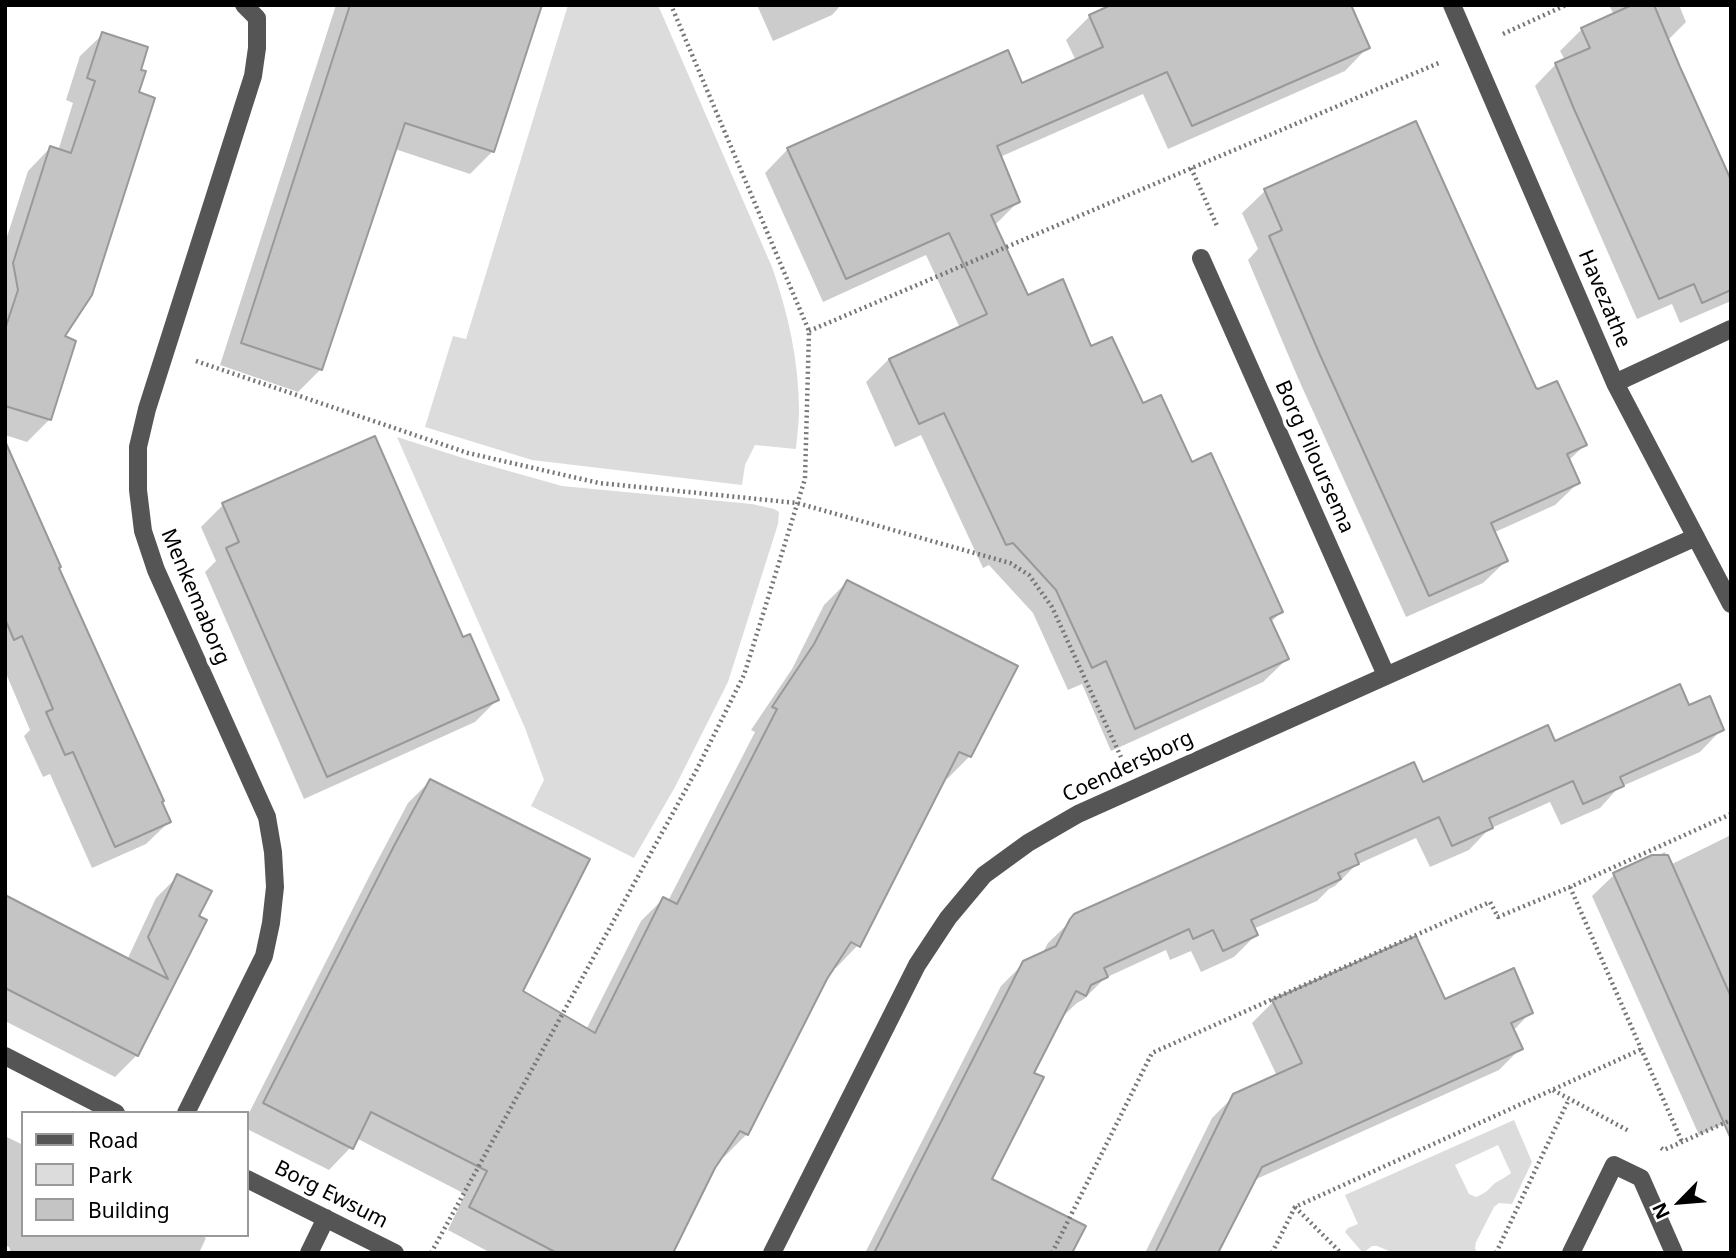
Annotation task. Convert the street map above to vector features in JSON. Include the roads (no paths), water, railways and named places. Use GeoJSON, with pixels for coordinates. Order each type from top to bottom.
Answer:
{"type":"FeatureCollection","features":[{"type":"Feature","properties":{"kind":"street","name":"Menkemaborg"},"geometry":{"type":"LineString","coordinates":[[187,1111],[264,956],[275,887],[274,852],[267,817],[156,570],[142,531],[138,447],[147,409],[253,76],[257,18],[244,5]]}},
{"type":"Feature","properties":{"kind":"street","name":"Havezathe"},"geometry":{"type":"LineString","coordinates":[[1452,5],[1615,383],[1731,604]]}},
{"type":"Feature","properties":{"kind":"street","name":"Borg Piloursema"},"geometry":{"type":"LineString","coordinates":[[1201,258],[1386,675]]}},
{"type":"Feature","properties":{"kind":"street"},"geometry":{"type":"LineString","coordinates":[[1615,383],[1731,329]]}},
{"type":"Feature","properties":{"kind":"street","name":"Coendersborg"},"geometry":{"type":"LineString","coordinates":[[772,1253],[917,965],[948,918],[984,875],[1028,843],[1078,814],[1696,537]]}},
{"type":"Feature","properties":{"kind":"street"},"geometry":{"type":"LineString","coordinates":[[5,1056],[112,1111]]}},
{"type":"Feature","properties":{"kind":"street"},"geometry":{"type":"LineString","coordinates":[[1572,1253],[1614,1165],[1641,1178],[1674,1253]]}},
{"type":"Feature","properties":{"kind":"street","name":"Borg Ewsum"},"geometry":{"type":"LineString","coordinates":[[248,1179],[395,1253]]}},
{"type":"Feature","properties":{"kind":"street"},"geometry":{"type":"LineString","coordinates":[[309,1253],[326,1218]]}}]}
